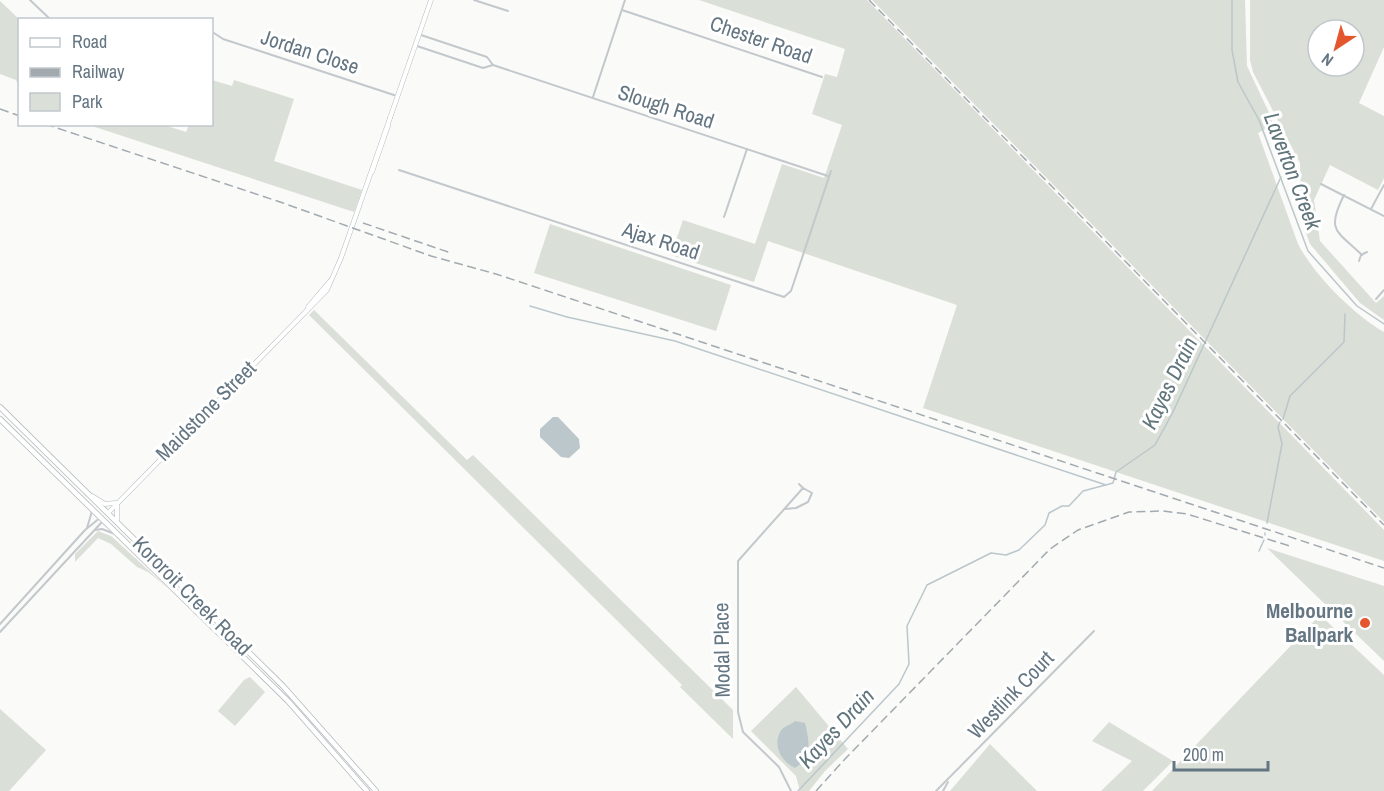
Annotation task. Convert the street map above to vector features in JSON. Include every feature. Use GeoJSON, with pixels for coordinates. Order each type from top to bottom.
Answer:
{"type":"FeatureCollection","features":[{"type":"Feature","properties":{"kind":"main road","name":"Maidstone Street"},"geometry":{"type":"LineString","coordinates":[[108,513],[306,310],[337,268],[431,0]]}},
{"type":"Feature","properties":{"kind":"main road","name":"Kororoit Creek Road"},"geometry":{"type":"LineString","coordinates":[[0,407],[298,701],[376,791]]}},
{"type":"Feature","properties":{"kind":"main road","name":"Kororoit Creek Road"},"geometry":{"type":"LineString","coordinates":[[0,419],[293,706],[367,791]]}},
{"type":"Feature","properties":{"kind":"main road"},"geometry":{"type":"LineString","coordinates":[[84,490],[105,504],[117,502],[117,522]]}},
{"type":"Feature","properties":{"kind":"main road"},"geometry":{"type":"LineString","coordinates":[[103,518],[108,513]]}},
{"type":"Feature","properties":{"kind":"main road"},"geometry":{"type":"LineString","coordinates":[[190,604],[196,599]]}},
{"type":"Feature","properties":{"kind":"main road"},"geometry":{"type":"LineString","coordinates":[[254,667],[258,662]]}},
{"type":"Feature","properties":{"kind":"street"},"geometry":{"type":"LineString","coordinates":[[30,0],[49,18]]}},
{"type":"Feature","properties":{"kind":"street"},"geometry":{"type":"LineString","coordinates":[[474,0],[486,2],[507,11]]}},
{"type":"Feature","properties":{"kind":"street"},"geometry":{"type":"LineString","coordinates":[[592,98],[625,0]]}},
{"type":"Feature","properties":{"kind":"street","name":"Chester Road"},"geometry":{"type":"LineString","coordinates":[[622,10],[822,77]]}},
{"type":"Feature","properties":{"kind":"street","name":"Jordan Close"},"geometry":{"type":"LineString","coordinates":[[214,33],[224,39],[397,96]]}},
{"type":"Feature","properties":{"kind":"street","name":"Slough Road"},"geometry":{"type":"LineString","coordinates":[[418,34],[487,57],[493,65],[829,177]]}},
{"type":"Feature","properties":{"kind":"street","name":"Slough Road"},"geometry":{"type":"LineString","coordinates":[[414,46],[483,68],[493,65]]}},
{"type":"Feature","properties":{"kind":"street"},"geometry":{"type":"LineString","coordinates":[[724,217],[747,149]]}},
{"type":"Feature","properties":{"kind":"street","name":"Ajax Road"},"geometry":{"type":"LineString","coordinates":[[399,170],[784,297],[791,291],[831,171]]}},
{"type":"Feature","properties":{"kind":"street"},"geometry":{"type":"LineString","coordinates":[[1321,184],[1384,216]]}},
{"type":"Feature","properties":{"kind":"street"},"geometry":{"type":"LineString","coordinates":[[1371,210],[1384,185]]}},
{"type":"Feature","properties":{"kind":"street"},"geometry":{"type":"LineString","coordinates":[[1344,195],[1335,213],[1334,224],[1339,233],[1362,255]]}},
{"type":"Feature","properties":{"kind":"street"},"geometry":{"type":"LineString","coordinates":[[1359,261],[1367,252]]}},
{"type":"Feature","properties":{"kind":"street"},"geometry":{"type":"LineString","coordinates":[[1376,299],[1384,290]]}},
{"type":"Feature","properties":{"kind":"street"},"geometry":{"type":"LineString","coordinates":[[799,484],[803,488]]}},
{"type":"Feature","properties":{"kind":"street","name":"Modal Place"},"geometry":{"type":"LineString","coordinates":[[785,509],[796,508],[808,502],[812,493],[803,488],[738,561],[738,712],[743,732],[778,766],[790,791]]}},
{"type":"Feature","properties":{"kind":"street"},"geometry":{"type":"LineString","coordinates":[[0,624],[85,530],[92,517],[91,506]]}},
{"type":"Feature","properties":{"kind":"street"},"geometry":{"type":"LineString","coordinates":[[85,530],[103,518]]}},
{"type":"Feature","properties":{"kind":"street"},"geometry":{"type":"LineString","coordinates":[[0,632],[103,518]]}},
{"type":"Feature","properties":{"kind":"street"},"geometry":{"type":"LineString","coordinates":[[92,531],[105,530],[126,540]]}},
{"type":"Feature","properties":{"kind":"street"},"geometry":{"type":"LineString","coordinates":[[62,556],[66,560]]}},
{"type":"Feature","properties":{"kind":"street"},"geometry":{"type":"LineString","coordinates":[[22,599],[27,603]]}},
{"type":"Feature","properties":{"kind":"street","name":"Westlink Court"},"geometry":{"type":"LineString","coordinates":[[936,791],[1094,631]]}},
{"type":"Feature","properties":{"kind":"street","name":"Westlink Court"},"geometry":{"type":"LineString","coordinates":[[943,791],[949,780]]}},
{"type":"Feature","properties":{"kind":"green space"},"geometry":{"type":"Polygon","coordinates":[[[699,0],[867,0],[1384,530],[1384,561],[923,408],[957,305],[768,241],[754,282],[671,255],[683,220],[755,244],[782,164],[824,178],[842,125],[812,114],[825,74],[837,77],[845,49],[699,0]]]}},
{"type":"Feature","properties":{"kind":"green space"},"geometry":{"type":"Polygon","coordinates":[[[872,0],[1245,0],[1247,66],[1272,119],[1272,125],[1258,133],[1298,244],[1324,281],[1348,305],[1384,332],[1384,522],[872,0]]]}},
{"type":"Feature","properties":{"kind":"green space"},"geometry":{"type":"Polygon","coordinates":[[[1250,0],[1384,0],[1384,47],[1359,103],[1384,116],[1384,178],[1378,190],[1330,165],[1314,200],[1320,241],[1376,303],[1384,296],[1384,320],[1360,303],[1310,244],[1306,233],[1311,232],[1301,205],[1300,163],[1253,72],[1250,60],[1250,0]]]}},
{"type":"Feature","properties":{"kind":"green space"},"geometry":{"type":"Polygon","coordinates":[[[0,1],[18,18],[18,84],[16,80],[0,74],[0,1]]]}},
{"type":"Feature","properties":{"kind":"green space"},"geometry":{"type":"Polygon","coordinates":[[[213,80],[232,86],[234,80],[294,99],[274,161],[362,190],[354,212],[92,126],[167,126],[186,132],[189,126],[213,126],[213,80]]]}},
{"type":"Feature","properties":{"kind":"green space"},"geometry":{"type":"Polygon","coordinates":[[[550,224],[731,285],[716,331],[534,273],[550,224]]]}},
{"type":"Feature","properties":{"kind":"green space"},"geometry":{"type":"Polygon","coordinates":[[[314,310],[467,460],[473,455],[733,710],[733,739],[680,687],[682,685],[309,315],[314,310]]]}},
{"type":"Feature","properties":{"kind":"green space"},"geometry":{"type":"Polygon","coordinates":[[[98,531],[111,536],[169,589],[148,572],[137,567],[111,544],[98,538],[75,562],[75,554],[98,531]]]}},
{"type":"Feature","properties":{"kind":"green space","name":"Melbourne Ballpark"},"geometry":{"type":"Polygon","coordinates":[[[1267,548],[1384,586],[1384,661],[1267,548]]]}},
{"type":"Feature","properties":{"kind":"green space"},"geometry":{"type":"Polygon","coordinates":[[[1320,615],[1384,675],[1384,791],[1152,791],[1320,615]]]}},
{"type":"Feature","properties":{"kind":"green space"},"geometry":{"type":"Polygon","coordinates":[[[250,677],[265,692],[235,726],[218,711],[244,680],[250,677]]]}},
{"type":"Feature","properties":{"kind":"green space"},"geometry":{"type":"Polygon","coordinates":[[[796,687],[848,749],[825,771],[809,791],[800,791],[796,776],[751,731],[796,687]]]}},
{"type":"Feature","properties":{"kind":"green space"},"geometry":{"type":"Polygon","coordinates":[[[0,709],[46,750],[9,791],[0,791],[0,709]]]}},
{"type":"Feature","properties":{"kind":"green space"},"geometry":{"type":"Polygon","coordinates":[[[1109,722],[1173,761],[1143,791],[1101,791],[1132,761],[1092,741],[1109,722]]]}},
{"type":"Feature","properties":{"kind":"green space"},"geometry":{"type":"Polygon","coordinates":[[[990,744],[1037,791],[950,791],[990,744]]]}},
{"type":"Feature","properties":{"kind":"shaded area"},"geometry":{"type":"Polygon","coordinates":[[[553,417],[558,417],[579,439],[580,448],[569,458],[561,457],[540,437],[540,429],[553,417]]]}},
{"type":"Feature","properties":{"kind":"shaded area"},"geometry":{"type":"Polygon","coordinates":[[[795,721],[805,723],[808,748],[805,759],[795,768],[782,757],[777,743],[781,730],[795,721]]]}},
{"type":"Feature","properties":{"kind":"waterway","name":"Laverton Creek"},"geometry":{"type":"LineString","coordinates":[[1232,0],[1232,50],[1238,82],[1259,120],[1308,251],[1357,306],[1384,324]]}},
{"type":"Feature","properties":{"kind":"waterway","name":"Kayes Drain"},"geometry":{"type":"LineString","coordinates":[[798,791],[899,684],[909,664],[907,626],[927,585],[991,553],[1006,555],[1019,550],[1045,525],[1049,513],[1062,506],[1069,506],[1083,491],[1113,483],[1116,472],[1155,445],[1173,412],[1281,177]]}},
{"type":"Feature","properties":{"kind":"waterway"},"geometry":{"type":"LineString","coordinates":[[530,306],[567,317],[675,341],[1106,485]]}},
{"type":"Feature","properties":{"kind":"waterway"},"geometry":{"type":"LineString","coordinates":[[1283,419],[1290,396],[1344,342],[1345,314]]}},
{"type":"Feature","properties":{"kind":"waterway"},"geometry":{"type":"LineString","coordinates":[[1267,523],[1282,444],[1278,427],[1280,422]]}},
{"type":"Feature","properties":{"kind":"waterway"},"geometry":{"type":"LineString","coordinates":[[1259,551],[1264,540]]}},
{"type":"Feature","properties":{"kind":"railway"},"geometry":{"type":"LineString","coordinates":[[869,0],[1384,525]]}},
{"type":"Feature","properties":{"kind":"railway"},"geometry":{"type":"LineString","coordinates":[[0,109],[18,115]]}},
{"type":"Feature","properties":{"kind":"railway"},"geometry":{"type":"LineString","coordinates":[[51,126],[283,203],[431,256],[496,274],[1384,568]]}},
{"type":"Feature","properties":{"kind":"railway"},"geometry":{"type":"LineString","coordinates":[[363,223],[451,253]]}},
{"type":"Feature","properties":{"kind":"railway"},"geometry":{"type":"LineString","coordinates":[[816,791],[1050,549],[1078,530],[1129,512],[1163,511],[1187,514],[1293,547]]}},
{"type":"Feature","properties":{"kind":"place","name":"Melbourne Ballpark"},"geometry":{"type":"Point","coordinates":[1365,623]}}]}
